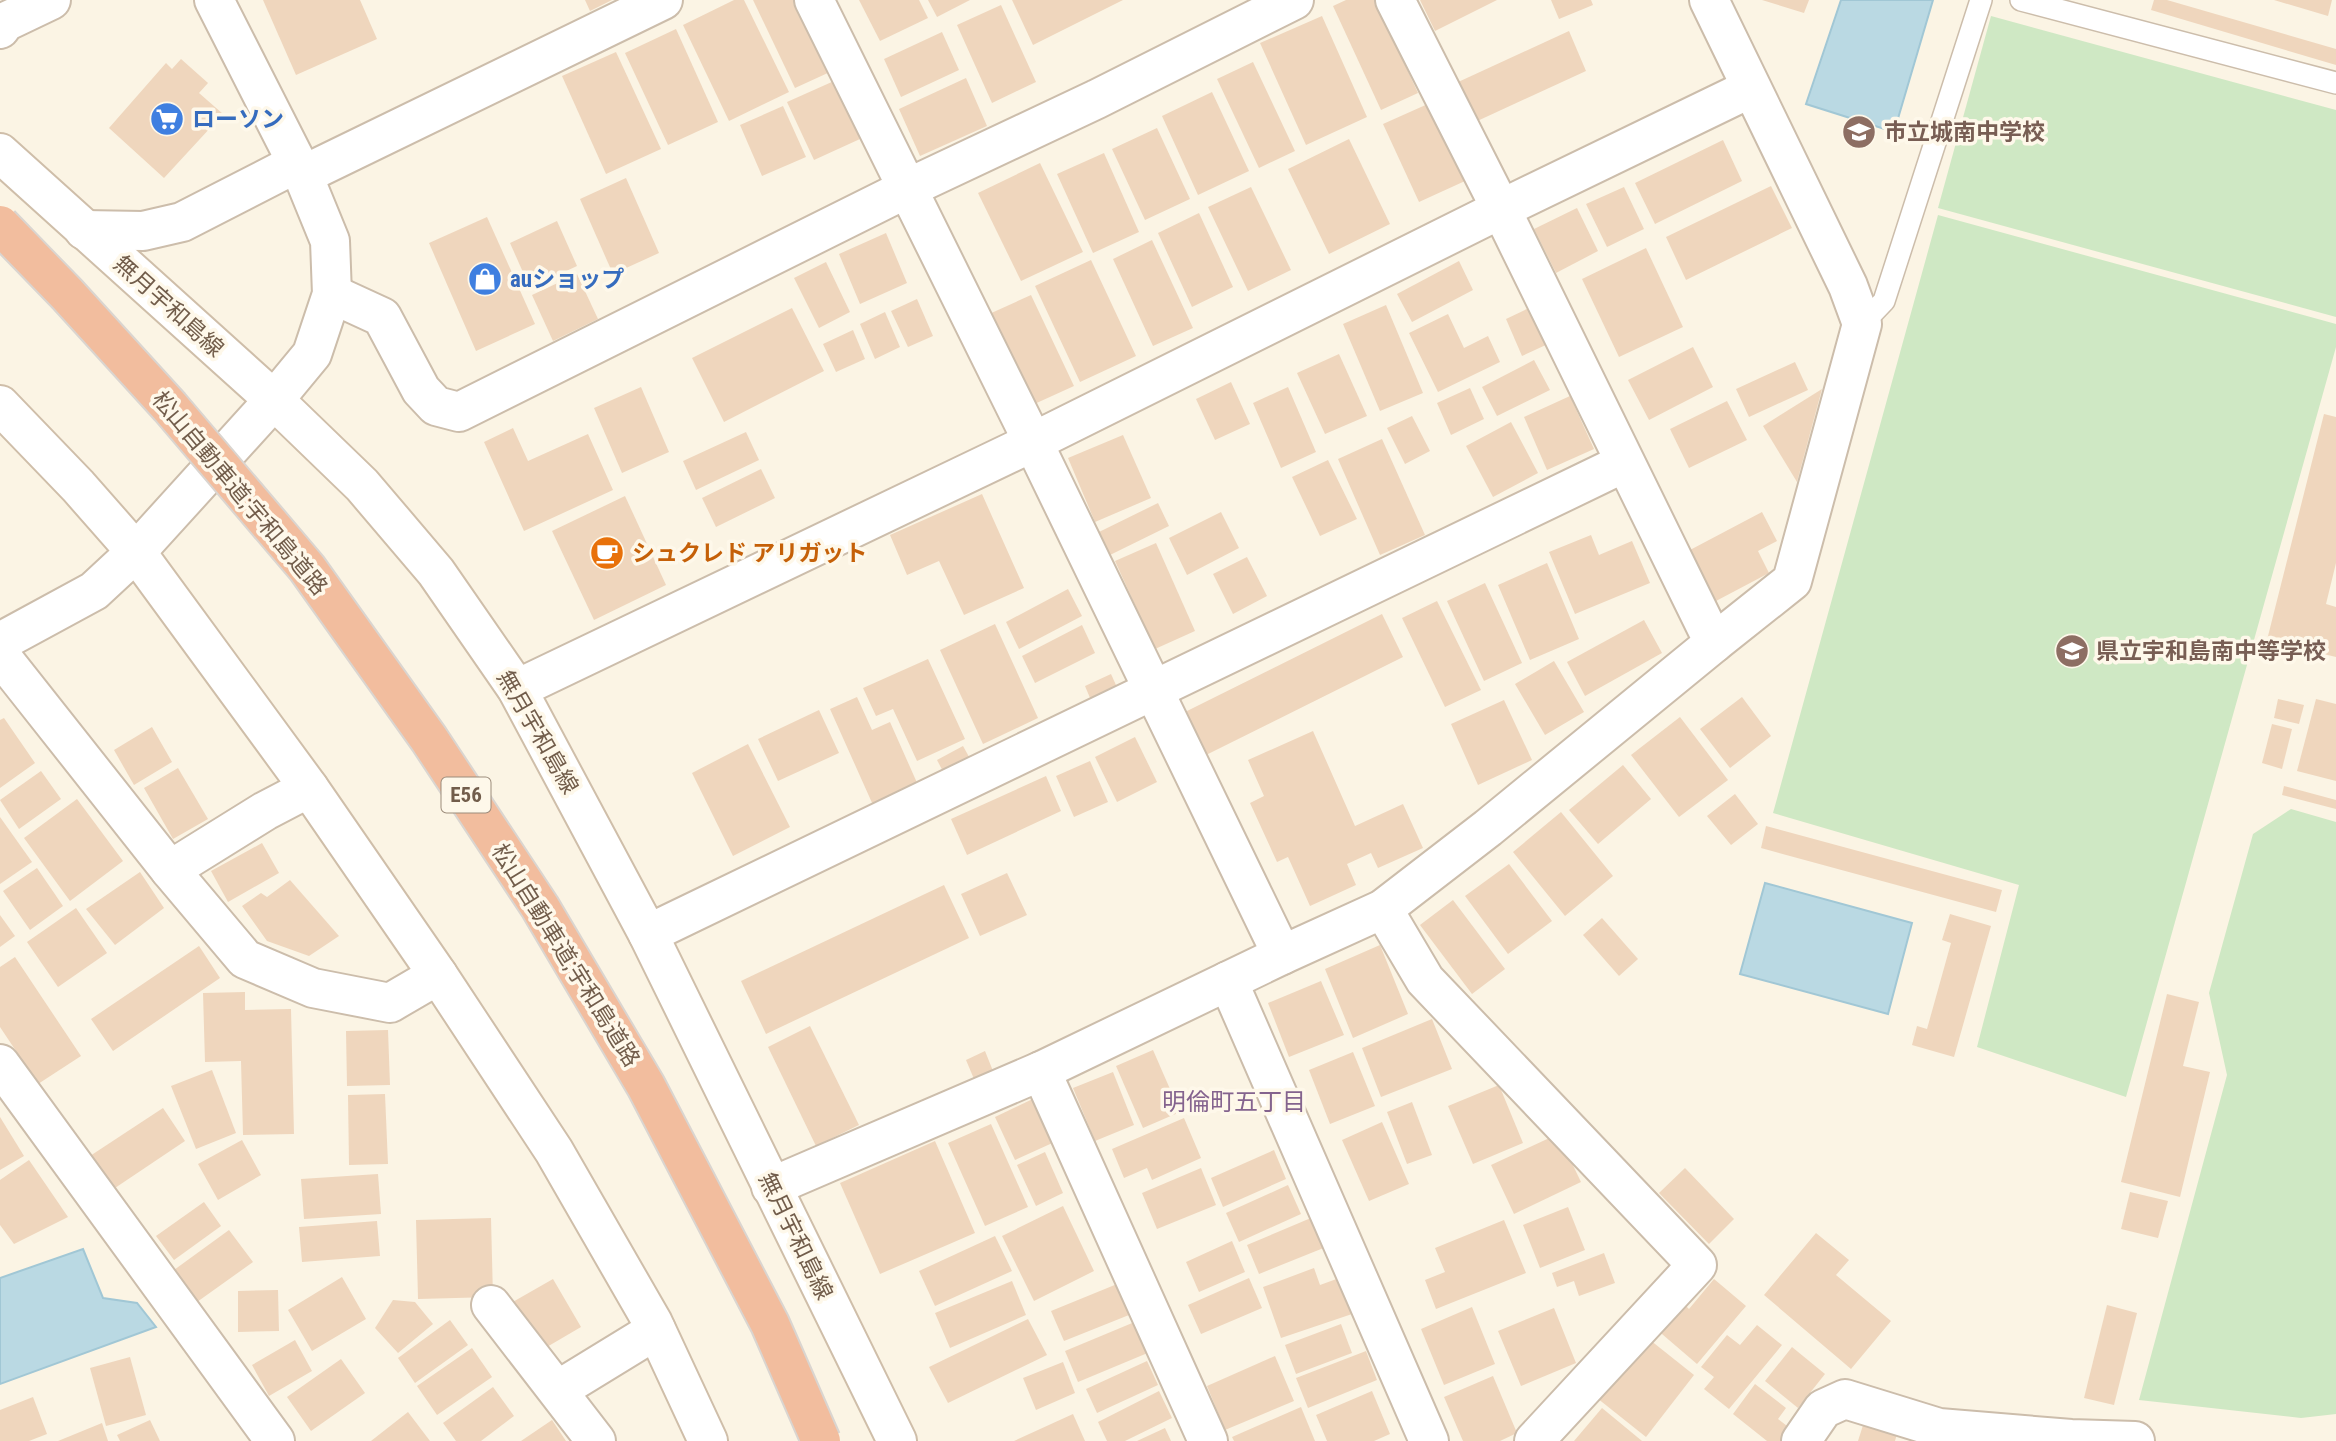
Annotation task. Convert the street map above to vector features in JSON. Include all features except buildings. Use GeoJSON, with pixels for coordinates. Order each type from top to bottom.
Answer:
{"type":"FeatureCollection","features":[{"type":"Feature","properties":{"kind":"highway","name":"松山自動車道;宇和島道路"},"geometry":{"type":"LineString","coordinates":[[0,225],[170,407],[307,568],[429,739],[540,906],[646,1086],[770,1324],[821,1441]]}},
{"type":"Feature","properties":{"kind":"street"},"geometry":{"type":"LineString","coordinates":[[0,29],[5,22],[51,0]]}},
{"type":"Feature","properties":{"kind":"street"},"geometry":{"type":"LineString","coordinates":[[0,642],[94,591],[136,552],[274,400],[312,354],[332,294],[330,241],[300,169],[214,0]]}},
{"type":"Feature","properties":{"kind":"street"},"geometry":{"type":"LineString","coordinates":[[83,230],[143,231],[182,222],[663,0]]}},
{"type":"Feature","properties":{"kind":"street"},"geometry":{"type":"LineString","coordinates":[[814,0],[1033,442],[1282,955]]}},
{"type":"Feature","properties":{"kind":"street"},"geometry":{"type":"LineString","coordinates":[[332,294],[382,317],[421,390],[436,406],[459,412],[906,189],[1097,99],[1294,0]]}},
{"type":"Feature","properties":{"kind":"street"},"geometry":{"type":"LineString","coordinates":[[1395,0],[1714,643]]}},
{"type":"Feature","properties":{"kind":"street"},"geometry":{"type":"LineString","coordinates":[[771,1187],[1041,1070],[1383,909],[1488,828],[1792,581],[1862,324],[1848,286],[1709,0]]}},
{"type":"Feature","properties":{"kind":"street"},"geometry":{"type":"LineString","coordinates":[[517,689],[1033,442],[1751,88]]}},
{"type":"Feature","properties":{"kind":"street","name":"無月宇和島線"},"geometry":{"type":"LineString","coordinates":[[0,153],[274,400],[362,485],[428,562],[517,689],[648,934],[897,1441]]}},
{"type":"Feature","properties":{"kind":"street"},"geometry":{"type":"LineString","coordinates":[[0,405],[136,552],[309,788],[438,975],[554,1151],[656,1330],[708,1441]]}},
{"type":"Feature","properties":{"kind":"street"},"geometry":{"type":"LineString","coordinates":[[648,934],[1624,463]]}},
{"type":"Feature","properties":{"kind":"street"},"geometry":{"type":"LineString","coordinates":[[0,655],[170,870],[245,959],[313,988],[390,1003],[438,975]]}},
{"type":"Feature","properties":{"kind":"street"},"geometry":{"type":"LineString","coordinates":[[170,870],[265,811],[309,788]]}},
{"type":"Feature","properties":{"kind":"street"},"geometry":{"type":"LineString","coordinates":[[1383,909],[1425,980],[1697,1265],[1534,1441]]}},
{"type":"Feature","properties":{"kind":"street"},"geometry":{"type":"LineString","coordinates":[[1228,981],[1429,1441]]}},
{"type":"Feature","properties":{"kind":"street"},"geometry":{"type":"LineString","coordinates":[[0,1064],[275,1441]]}},
{"type":"Feature","properties":{"kind":"street"},"geometry":{"type":"LineString","coordinates":[[1041,1070],[1208,1441]]}},
{"type":"Feature","properties":{"kind":"street"},"geometry":{"type":"LineString","coordinates":[[491,1305],[596,1441]]}},
{"type":"Feature","properties":{"kind":"street"},"geometry":{"type":"LineString","coordinates":[[558,1390],[656,1330]]}},
{"type":"Feature","properties":{"kind":"street"},"geometry":{"type":"LineString","coordinates":[[1801,1441],[1823,1409],[1845,1399],[1938,1428],[2135,1441]]}},
{"type":"Feature","properties":{"kind":"lane"},"geometry":{"type":"LineString","coordinates":[[1862,324],[1884,301],[1981,0]]}},
{"type":"Feature","properties":{"kind":"lane"},"geometry":{"type":"LineString","coordinates":[[2021,0],[2336,83]]}},
{"type":"Feature","properties":{"kind":"green space"},"geometry":{"type":"Polygon","coordinates":[[[1991,16],[2336,110],[2336,317],[1938,208],[1991,16]]]}},
{"type":"Feature","properties":{"kind":"green space"},"geometry":{"type":"Polygon","coordinates":[[[1938,215],[2336,324],[2336,347],[2126,1097],[1977,1047],[2019,885],[1773,813],[1938,215]]]}},
{"type":"Feature","properties":{"kind":"green space"},"geometry":{"type":"Polygon","coordinates":[[[2291,809],[2336,822],[2336,1414],[2301,1418],[2139,1400],[2227,1075],[2209,993],[2253,834],[2291,809]]]}},
{"type":"Feature","properties":{"kind":"water"},"geometry":{"type":"Polygon","coordinates":[[[1841,0],[1933,0],[1894,132],[1806,104],[1841,0]]]}},
{"type":"Feature","properties":{"kind":"water"},"geometry":{"type":"Polygon","coordinates":[[[1765,883],[1912,923],[1888,1014],[1740,974],[1765,883]]]}},
{"type":"Feature","properties":{"kind":"water"},"geometry":{"type":"Polygon","coordinates":[[[83,1249],[103,1298],[137,1303],[156,1327],[0,1384],[0,1278],[83,1249]]]}},
{"type":"Feature","properties":{"kind":"place","name":"ローソン"},"geometry":{"type":"Point","coordinates":[167,119]}},
{"type":"Feature","properties":{"kind":"place","name":"市立城南中学校"},"geometry":{"type":"Point","coordinates":[1859,132]}},
{"type":"Feature","properties":{"kind":"place","name":"auショップ"},"geometry":{"type":"Point","coordinates":[485,279]}},
{"type":"Feature","properties":{"kind":"place","name":"シュクレド アリガット"},"geometry":{"type":"Point","coordinates":[607,553]}},
{"type":"Feature","properties":{"kind":"place","name":"県立宇和島南中等学校"},"geometry":{"type":"Point","coordinates":[2072,651]}},
{"type":"Feature","properties":{"kind":"district","name":"明倫町五丁目"},"geometry":{"type":"Point","coordinates":[1234,1102]}}]}
